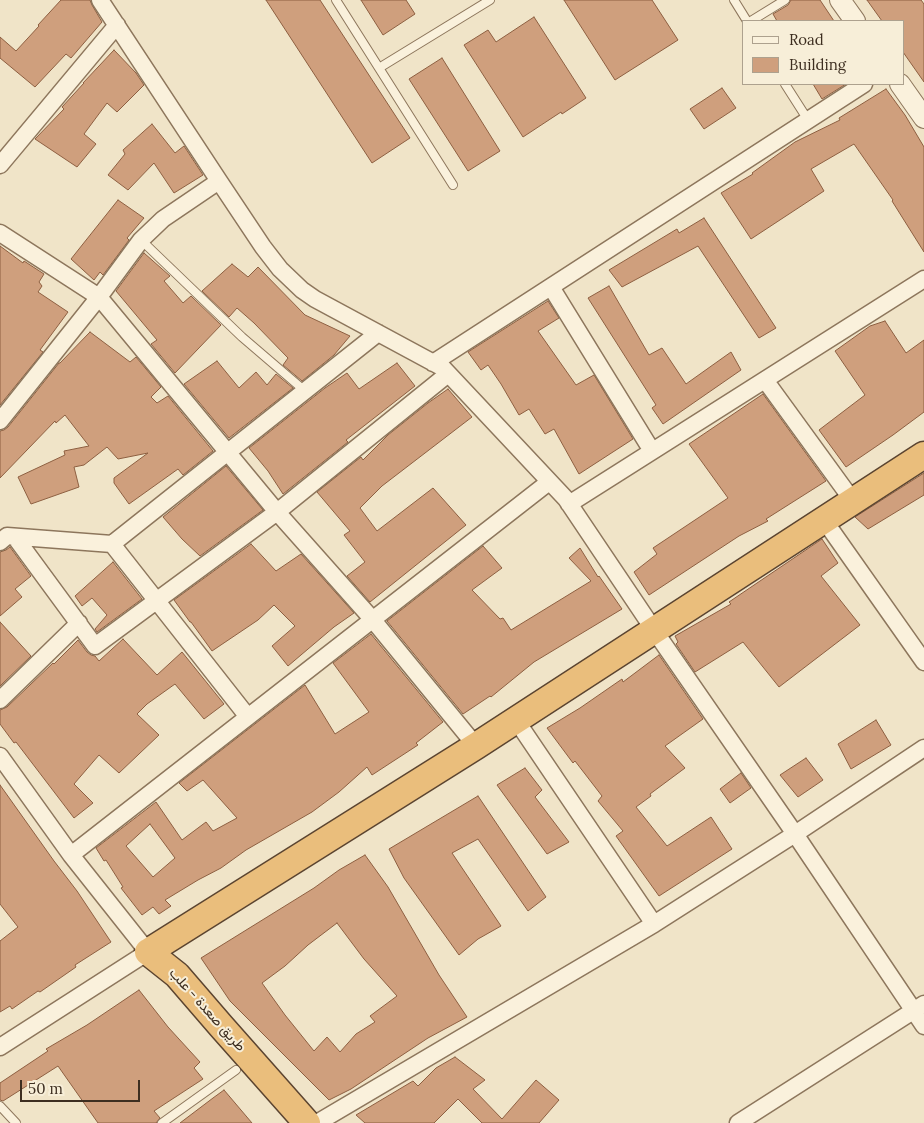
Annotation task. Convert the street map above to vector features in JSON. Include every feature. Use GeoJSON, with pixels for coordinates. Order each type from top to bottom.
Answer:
{"type":"FeatureCollection","features":[{"type":"Feature","properties":{"kind":"highway"},"geometry":{"type":"LineString","coordinates":[[148,952],[476,746],[924,455]]}},
{"type":"Feature","properties":{"kind":"highway","name":"طريق صعدة - علب"},"geometry":{"type":"LineString","coordinates":[[148,952],[154,969],[163,984],[207,1038],[283,1123]]}},
{"type":"Feature","properties":{"kind":"highway","name":"طريق صعدة - علب"},"geometry":{"type":"LineString","coordinates":[[148,952],[177,974],[307,1123]]}},
{"type":"Feature","properties":{"kind":"street"},"geometry":{"type":"LineString","coordinates":[[100,0],[218,181],[263,247],[291,281],[316,299],[443,368],[569,504],[654,630],[919,1008],[924,1026]]}},
{"type":"Feature","properties":{"kind":"street"},"geometry":{"type":"LineString","coordinates":[[840,0],[854,20]]}},
{"type":"Feature","properties":{"kind":"street"},"geometry":{"type":"LineString","coordinates":[[0,165],[116,25]]}},
{"type":"Feature","properties":{"kind":"street"},"geometry":{"type":"LineString","coordinates":[[434,363],[862,85]]}},
{"type":"Feature","properties":{"kind":"street"},"geometry":{"type":"LineString","coordinates":[[901,85],[924,118]]}},
{"type":"Feature","properties":{"kind":"street"},"geometry":{"type":"LineString","coordinates":[[0,421],[99,298],[141,240],[163,219],[218,181]]}},
{"type":"Feature","properties":{"kind":"street"},"geometry":{"type":"LineString","coordinates":[[0,233],[99,298],[277,512],[373,620],[476,746]]}},
{"type":"Feature","properties":{"kind":"street"},"geometry":{"type":"LineString","coordinates":[[569,504],[924,279]]}},
{"type":"Feature","properties":{"kind":"street"},"geometry":{"type":"LineString","coordinates":[[550,287],[652,451]]}},
{"type":"Feature","properties":{"kind":"street"},"geometry":{"type":"LineString","coordinates":[[8,539],[112,544],[378,333]]}},
{"type":"Feature","properties":{"kind":"street"},"geometry":{"type":"LineString","coordinates":[[8,539],[95,646],[277,512],[448,374]]}},
{"type":"Feature","properties":{"kind":"street"},"geometry":{"type":"LineString","coordinates":[[765,380],[853,501]]}},
{"type":"Feature","properties":{"kind":"street"},"geometry":{"type":"LineString","coordinates":[[71,855],[549,482]]}},
{"type":"Feature","properties":{"kind":"street"},"geometry":{"type":"LineString","coordinates":[[824,520],[924,662]]}},
{"type":"Feature","properties":{"kind":"street"},"geometry":{"type":"LineString","coordinates":[[112,544],[248,717]]}},
{"type":"Feature","properties":{"kind":"street"},"geometry":{"type":"LineString","coordinates":[[0,700],[79,624]]}},
{"type":"Feature","properties":{"kind":"street"},"geometry":{"type":"LineString","coordinates":[[516,720],[654,924]]}},
{"type":"Feature","properties":{"kind":"street"},"geometry":{"type":"LineString","coordinates":[[317,1123],[654,924],[796,834],[924,748]]}},
{"type":"Feature","properties":{"kind":"street"},"geometry":{"type":"LineString","coordinates":[[0,756],[71,855],[148,952],[0,1047]]}},
{"type":"Feature","properties":{"kind":"street"},"geometry":{"type":"LineString","coordinates":[[738,1123],[919,1008]]}},
{"type":"Feature","properties":{"kind":"lane"},"geometry":{"type":"LineString","coordinates":[[336,0],[453,184]]}},
{"type":"Feature","properties":{"kind":"lane"},"geometry":{"type":"LineString","coordinates":[[379,68],[490,0]]}},
{"type":"Feature","properties":{"kind":"lane"},"geometry":{"type":"LineString","coordinates":[[734,0],[746,20]]}},
{"type":"Feature","properties":{"kind":"lane"},"geometry":{"type":"LineString","coordinates":[[754,20],[785,0]]}},
{"type":"Feature","properties":{"kind":"lane"},"geometry":{"type":"LineString","coordinates":[[786,85],[808,120]]}},
{"type":"Feature","properties":{"kind":"lane"},"geometry":{"type":"LineString","coordinates":[[141,240],[242,337],[306,391]]}},
{"type":"Feature","properties":{"kind":"lane"},"geometry":{"type":"LineString","coordinates":[[162,1123],[236,1070]]}},
{"type":"Feature","properties":{"kind":"lane"},"geometry":{"type":"LineString","coordinates":[[0,1106],[16,1123]]}},
{"type":"Feature","properties":{"kind":"building"},"geometry":{"type":"Polygon","coordinates":[[[61,0],[90,0],[102,22],[71,58],[66,54],[35,87],[0,58],[0,37],[16,51],[61,0]]]}},
{"type":"Feature","properties":{"kind":"building"},"geometry":{"type":"Polygon","coordinates":[[[266,0],[320,0],[410,138],[372,163],[266,0]]]}},
{"type":"Feature","properties":{"kind":"building"},"geometry":{"type":"Polygon","coordinates":[[[361,0],[406,0],[415,14],[383,35],[361,0]]]}},
{"type":"Feature","properties":{"kind":"building"},"geometry":{"type":"Polygon","coordinates":[[[564,0],[652,0],[678,40],[615,80],[564,0]]]}},
{"type":"Feature","properties":{"kind":"building"},"geometry":{"type":"Polygon","coordinates":[[[791,0],[820,0],[833,20],[776,20],[773,14],[788,5],[791,0]]]}},
{"type":"Feature","properties":{"kind":"building"},"geometry":{"type":"Polygon","coordinates":[[[867,0],[921,0],[924,4],[924,82],[904,53],[904,20],[881,20],[867,0]]]}},
{"type":"Feature","properties":{"kind":"building"},"geometry":{"type":"Polygon","coordinates":[[[534,17],[586,98],[523,137],[464,45],[488,30],[496,42],[534,17]]]}},
{"type":"Feature","properties":{"kind":"building"},"geometry":{"type":"Polygon","coordinates":[[[114,50],[136,73],[144,85],[117,112],[107,103],[84,134],[96,144],[77,167],[35,139],[64,109],[62,107],[114,50]]]}},
{"type":"Feature","properties":{"kind":"building"},"geometry":{"type":"Polygon","coordinates":[[[442,58],[500,151],[468,171],[409,79],[442,58]]]}},
{"type":"Feature","properties":{"kind":"building"},"geometry":{"type":"Polygon","coordinates":[[[814,85],[844,85],[822,99],[814,85]]]}},
{"type":"Feature","properties":{"kind":"building"},"geometry":{"type":"Polygon","coordinates":[[[722,88],[736,108],[704,129],[690,109],[722,88]]]}},
{"type":"Feature","properties":{"kind":"building"},"geometry":{"type":"Polygon","coordinates":[[[886,89],[905,115],[924,147],[924,252],[893,200],[854,144],[811,169],[824,191],[751,239],[721,193],[753,174],[795,142],[840,120],[839,118],[886,89]]]}},
{"type":"Feature","properties":{"kind":"building"},"geometry":{"type":"Polygon","coordinates":[[[152,124],[175,153],[184,146],[203,175],[174,193],[154,163],[128,190],[108,175],[125,154],[123,150],[152,124]]]}},
{"type":"Feature","properties":{"kind":"building"},"geometry":{"type":"Polygon","coordinates":[[[118,200],[144,218],[127,238],[129,240],[103,275],[100,272],[94,280],[71,259],[118,200]]]}},
{"type":"Feature","properties":{"kind":"building"},"geometry":{"type":"Polygon","coordinates":[[[704,218],[776,328],[759,338],[698,246],[622,287],[609,270],[677,229],[679,233],[704,218]]]}},
{"type":"Feature","properties":{"kind":"building"},"geometry":{"type":"Polygon","coordinates":[[[0,246],[23,263],[24,261],[44,274],[39,282],[42,286],[38,292],[68,312],[40,350],[43,352],[0,405],[0,246]]]}},
{"type":"Feature","properties":{"kind":"building"},"geometry":{"type":"Polygon","coordinates":[[[144,253],[170,276],[164,281],[183,303],[191,296],[221,325],[175,373],[151,344],[157,340],[116,291],[144,253]]]}},
{"type":"Feature","properties":{"kind":"building"},"geometry":{"type":"Polygon","coordinates":[[[232,264],[248,277],[258,267],[305,315],[350,336],[334,355],[302,381],[283,365],[288,358],[254,323],[237,308],[229,317],[202,291],[232,264]]]}},
{"type":"Feature","properties":{"kind":"building"},"geometry":{"type":"Polygon","coordinates":[[[609,286],[649,355],[662,348],[686,384],[731,352],[741,370],[663,424],[652,408],[656,405],[588,298],[609,286]]]}},
{"type":"Feature","properties":{"kind":"building"},"geometry":{"type":"Polygon","coordinates":[[[548,301],[559,318],[538,331],[576,385],[594,375],[633,439],[579,474],[554,429],[545,434],[529,409],[519,415],[488,365],[481,370],[468,352],[548,301]]]}},
{"type":"Feature","properties":{"kind":"building"},"geometry":{"type":"Polygon","coordinates":[[[885,321],[906,353],[924,340],[924,412],[846,467],[819,430],[865,395],[835,351],[870,326],[885,321]]]}},
{"type":"Feature","properties":{"kind":"building"},"geometry":{"type":"Polygon","coordinates":[[[90,332],[130,362],[136,357],[161,387],[151,397],[157,403],[168,396],[213,451],[183,475],[178,469],[129,504],[114,483],[114,478],[148,453],[118,459],[107,447],[84,465],[74,467],[79,487],[31,504],[18,477],[65,455],[64,451],[89,446],[65,415],[56,423],[55,421],[0,478],[0,431],[8,427],[59,363],[90,332]]]}},
{"type":"Feature","properties":{"kind":"building"},"geometry":{"type":"Polygon","coordinates":[[[217,361],[239,388],[256,372],[267,385],[276,374],[293,388],[229,438],[184,384],[217,361]]]}},
{"type":"Feature","properties":{"kind":"building"},"geometry":{"type":"Polygon","coordinates":[[[397,363],[415,386],[346,440],[348,442],[283,494],[268,471],[249,448],[347,373],[359,389],[397,363]]]}},
{"type":"Feature","properties":{"kind":"building"},"geometry":{"type":"Polygon","coordinates":[[[448,389],[472,417],[382,486],[360,508],[377,531],[433,488],[466,525],[370,602],[347,576],[365,562],[344,535],[350,531],[317,492],[361,457],[363,460],[388,435],[448,389]]]}},
{"type":"Feature","properties":{"kind":"building"},"geometry":{"type":"Polygon","coordinates":[[[763,394],[826,481],[766,519],[768,521],[739,536],[649,595],[634,572],[657,554],[653,548],[728,498],[689,444],[763,394]]]}},
{"type":"Feature","properties":{"kind":"building"},"geometry":{"type":"Polygon","coordinates":[[[226,466],[263,510],[200,556],[163,517],[226,466]]]}},
{"type":"Feature","properties":{"kind":"building"},"geometry":{"type":"Polygon","coordinates":[[[924,473],[924,495],[868,529],[855,517],[924,473]]]}},
{"type":"Feature","properties":{"kind":"building"},"geometry":{"type":"Polygon","coordinates":[[[822,539],[838,563],[821,576],[860,625],[779,687],[743,642],[695,672],[676,644],[678,642],[675,636],[731,604],[729,602],[822,539]]]}},
{"type":"Feature","properties":{"kind":"building"},"geometry":{"type":"Polygon","coordinates":[[[251,544],[276,571],[301,554],[354,613],[334,627],[288,666],[272,646],[295,626],[274,605],[258,620],[212,651],[174,600],[251,544]]]}},
{"type":"Feature","properties":{"kind":"building"},"geometry":{"type":"Polygon","coordinates":[[[483,546],[502,568],[472,590],[500,619],[503,618],[511,630],[591,581],[569,558],[580,548],[598,577],[622,609],[534,662],[491,697],[463,714],[387,621],[483,546]]]}},
{"type":"Feature","properties":{"kind":"building"},"geometry":{"type":"Polygon","coordinates":[[[10,547],[31,576],[15,589],[22,597],[0,616],[0,552],[10,547]]]}},
{"type":"Feature","properties":{"kind":"building"},"geometry":{"type":"Polygon","coordinates":[[[113,562],[142,599],[97,632],[95,629],[107,615],[92,598],[82,606],[75,596],[113,562]]]}},
{"type":"Feature","properties":{"kind":"building"},"geometry":{"type":"Polygon","coordinates":[[[0,622],[31,656],[0,686],[0,622]]]}},
{"type":"Feature","properties":{"kind":"building"},"geometry":{"type":"Polygon","coordinates":[[[371,634],[443,722],[416,743],[418,745],[372,775],[367,767],[339,792],[312,812],[165,900],[171,906],[159,914],[153,907],[142,915],[121,888],[123,887],[96,848],[156,802],[182,840],[206,822],[213,831],[237,818],[203,780],[187,791],[179,783],[305,685],[335,734],[369,712],[333,663],[371,634]],[[150,824],[126,846],[153,877],[175,858],[150,824]]]}},
{"type":"Feature","properties":{"kind":"building"},"geometry":{"type":"Polygon","coordinates":[[[123,639],[157,675],[182,652],[224,704],[204,719],[175,684],[147,704],[137,714],[159,735],[119,773],[99,755],[74,784],[93,803],[74,818],[0,724],[0,710],[7,707],[78,640],[87,652],[95,656],[99,661],[123,639]]]}},
{"type":"Feature","properties":{"kind":"building"},"geometry":{"type":"Polygon","coordinates":[[[659,655],[703,719],[665,746],[685,768],[636,807],[667,846],[711,817],[732,849],[659,896],[616,836],[623,831],[598,801],[602,796],[575,761],[573,763],[547,728],[622,679],[623,682],[659,655]]]}},
{"type":"Feature","properties":{"kind":"building"},"geometry":{"type":"Polygon","coordinates":[[[876,720],[891,745],[851,769],[838,744],[876,720]]]}},
{"type":"Feature","properties":{"kind":"building"},"geometry":{"type":"Polygon","coordinates":[[[806,758],[823,780],[798,797],[780,775],[806,758]]]}},
{"type":"Feature","properties":{"kind":"building"},"geometry":{"type":"Polygon","coordinates":[[[525,768],[542,790],[535,797],[569,842],[547,854],[497,785],[525,768]]]}},
{"type":"Feature","properties":{"kind":"building"},"geometry":{"type":"Polygon","coordinates":[[[741,773],[751,788],[730,803],[720,789],[741,773]]]}},
{"type":"Feature","properties":{"kind":"building"},"geometry":{"type":"Polygon","coordinates":[[[0,785],[77,891],[111,942],[75,965],[76,967],[40,992],[38,991],[12,1009],[10,1006],[0,1012],[0,941],[18,927],[0,904],[0,785]]]}},
{"type":"Feature","properties":{"kind":"building"},"geometry":{"type":"Polygon","coordinates":[[[478,796],[546,897],[528,911],[478,839],[452,853],[501,926],[478,939],[459,955],[404,878],[389,849],[478,796]]]}},
{"type":"Feature","properties":{"kind":"building"},"geometry":{"type":"Polygon","coordinates":[[[365,855],[388,887],[439,975],[467,1017],[428,1038],[351,1089],[329,1100],[230,1001],[201,958],[314,888],[339,870],[365,855]],[[337,923],[262,983],[314,1051],[327,1037],[340,1052],[356,1034],[375,1022],[370,1016],[397,996],[364,959],[337,923]]]}},
{"type":"Feature","properties":{"kind":"building"},"geometry":{"type":"Polygon","coordinates":[[[139,990],[168,1027],[200,1062],[194,1068],[203,1079],[154,1111],[160,1118],[156,1123],[98,1123],[58,1066],[3,1101],[0,1100],[0,1083],[48,1051],[46,1049],[87,1025],[139,990]]]}},
{"type":"Feature","properties":{"kind":"building"},"geometry":{"type":"Polygon","coordinates":[[[455,1057],[485,1080],[473,1089],[502,1119],[536,1080],[559,1100],[539,1123],[482,1123],[458,1099],[434,1123],[365,1123],[356,1115],[413,1081],[418,1086],[436,1068],[455,1057]]]}},
{"type":"Feature","properties":{"kind":"building"},"geometry":{"type":"Polygon","coordinates":[[[224,1090],[252,1123],[180,1123],[213,1098],[224,1090]]]}}]}
